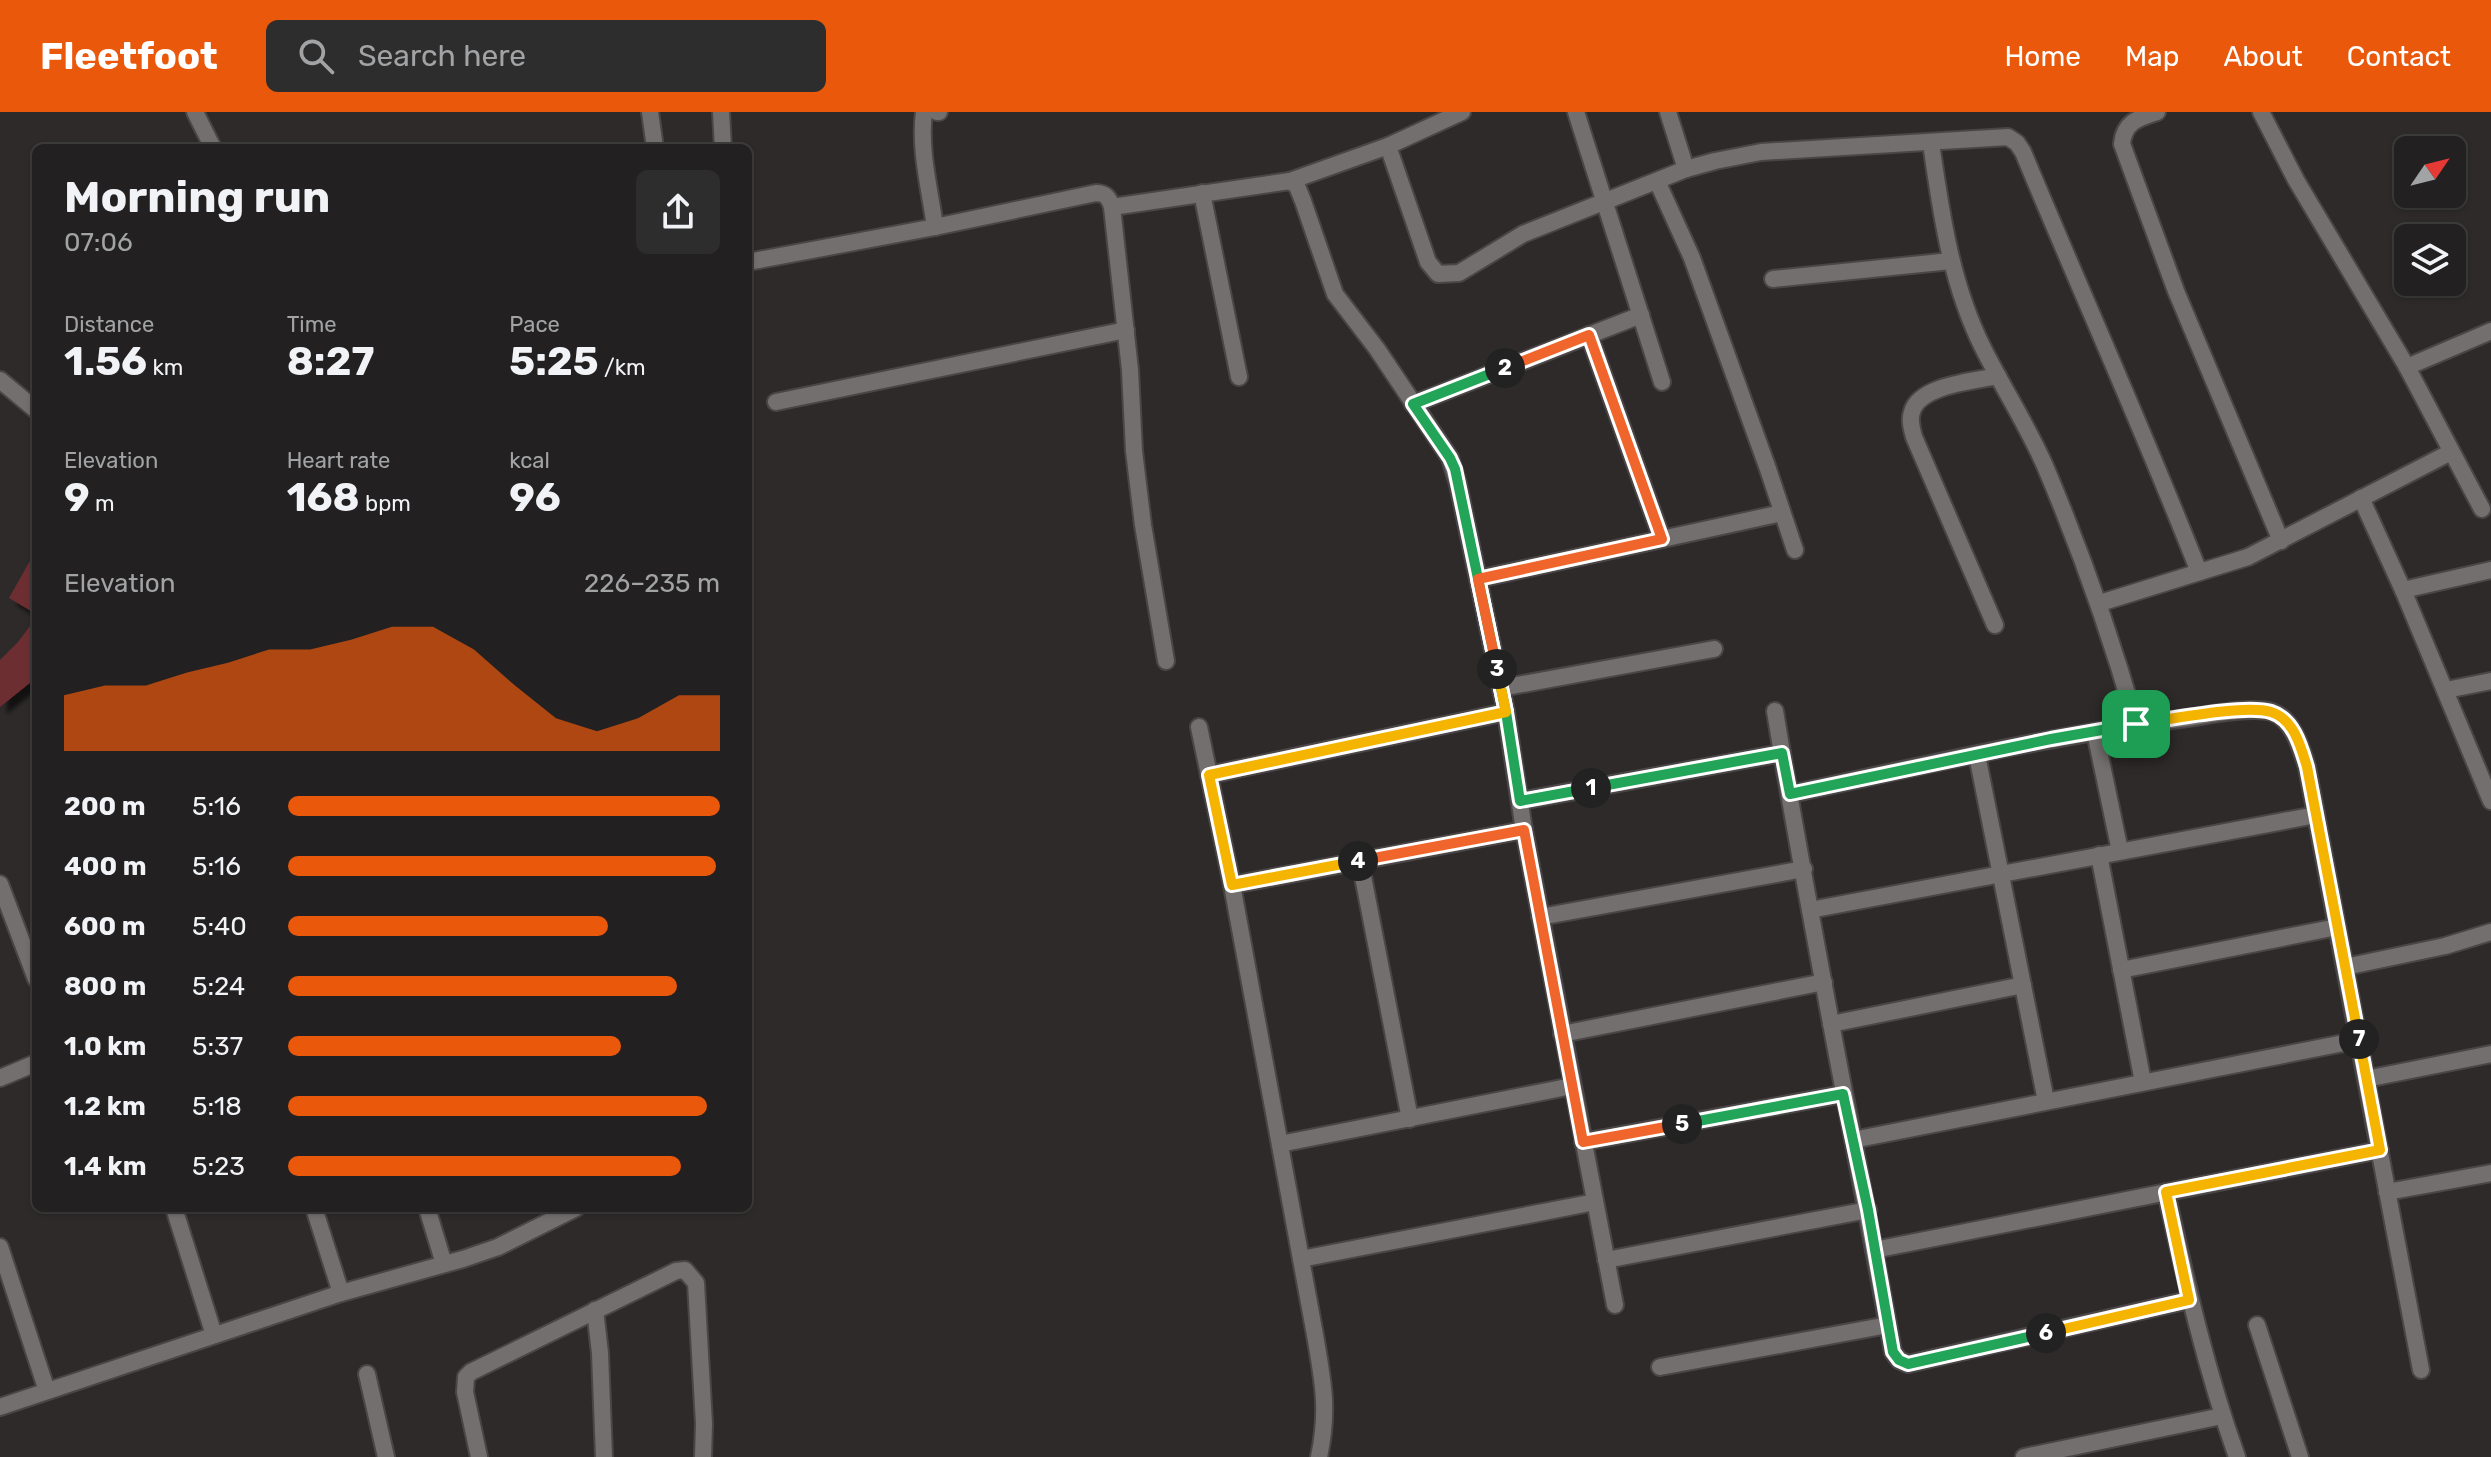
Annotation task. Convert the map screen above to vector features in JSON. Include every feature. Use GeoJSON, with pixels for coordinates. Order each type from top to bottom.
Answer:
{"type":"FeatureCollection","features":[{"type":"Feature","properties":{"kind":"street"},"geometry":{"type":"LineString","coordinates":[[195,112],[211,144]]}},
{"type":"Feature","properties":{"kind":"street"},"geometry":{"type":"LineString","coordinates":[[650,112],[654,144]]}},
{"type":"Feature","properties":{"kind":"street"},"geometry":{"type":"LineString","coordinates":[[721,112],[723,144]]}},
{"type":"Feature","properties":{"kind":"street"},"geometry":{"type":"LineString","coordinates":[[924,112],[922,128],[935,227]]}},
{"type":"Feature","properties":{"kind":"street"},"geometry":{"type":"LineString","coordinates":[[1576,112],[1662,382]]}},
{"type":"Feature","properties":{"kind":"street"},"geometry":{"type":"LineString","coordinates":[[1668,112],[1686,169]]}},
{"type":"Feature","properties":{"kind":"street"},"geometry":{"type":"LineString","coordinates":[[2157,112],[2130,123],[2122,144],[2176,291],[2281,541]]}},
{"type":"Feature","properties":{"kind":"street"},"geometry":{"type":"LineString","coordinates":[[2261,112],[2296,180],[2407,367],[2482,509]]}},
{"type":"Feature","properties":{"kind":"street"},"geometry":{"type":"LineString","coordinates":[[1112,207],[1290,181],[1388,146],[1454,114]]}},
{"type":"Feature","properties":{"kind":"street"},"geometry":{"type":"LineString","coordinates":[[1388,146],[1428,262],[1438,274],[1459,273],[1523,234],[1686,169],[1761,152],[2008,137],[2023,152],[2148,442],[2199,572]]}},
{"type":"Feature","properties":{"kind":"street"},"geometry":{"type":"LineString","coordinates":[[1931,143],[1942,219],[1962,299],[1982,347],[2045,465],[2100,603],[2136,724]]}},
{"type":"Feature","properties":{"kind":"street"},"geometry":{"type":"LineString","coordinates":[[1290,181],[1297,186],[1303,201],[1335,294],[1377,349],[1455,469],[1506,712],[1524,830],[1615,1305]]}},
{"type":"Feature","properties":{"kind":"street"},"geometry":{"type":"LineString","coordinates":[[1657,181],[1692,258],[1795,550]]}},
{"type":"Feature","properties":{"kind":"street"},"geometry":{"type":"LineString","coordinates":[[752,261],[1096,193],[1103,193],[1109,198],[1126,330],[1143,525],[1166,661]]}},
{"type":"Feature","properties":{"kind":"street"},"geometry":{"type":"LineString","coordinates":[[1202,193],[1239,377]]}},
{"type":"Feature","properties":{"kind":"street"},"geometry":{"type":"LineString","coordinates":[[1773,279],[1951,261]]}},
{"type":"Feature","properties":{"kind":"street"},"geometry":{"type":"LineString","coordinates":[[1413,404],[1641,315]]}},
{"type":"Feature","properties":{"kind":"street"},"geometry":{"type":"LineString","coordinates":[[776,402],[1126,330]]}},
{"type":"Feature","properties":{"kind":"street"},"geometry":{"type":"LineString","coordinates":[[2407,367],[2491,331]]}},
{"type":"Feature","properties":{"kind":"street"},"geometry":{"type":"LineString","coordinates":[[1589,335],[1662,539]]}},
{"type":"Feature","properties":{"kind":"street"},"geometry":{"type":"LineString","coordinates":[[1995,625],[1914,437],[1910,420],[1912,408],[1927,394],[1998,376]]}},
{"type":"Feature","properties":{"kind":"street"},"geometry":{"type":"LineString","coordinates":[[0,380],[32,407]]}},
{"type":"Feature","properties":{"kind":"street"},"geometry":{"type":"LineString","coordinates":[[2100,603],[2248,557],[2451,452]]}},
{"type":"Feature","properties":{"kind":"street"},"geometry":{"type":"LineString","coordinates":[[2361,498],[2446,690],[2491,801]]}},
{"type":"Feature","properties":{"kind":"street"},"geometry":{"type":"LineString","coordinates":[[1478,579],[1782,513]]}},
{"type":"Feature","properties":{"kind":"street"},"geometry":{"type":"LineString","coordinates":[[2403,590],[2491,570]]}},
{"type":"Feature","properties":{"kind":"street"},"geometry":{"type":"LineString","coordinates":[[1501,688],[1714,649]]}},
{"type":"Feature","properties":{"kind":"street"},"geometry":{"type":"LineString","coordinates":[[2446,690],[2491,681]]}},
{"type":"Feature","properties":{"kind":"street"},"geometry":{"type":"LineString","coordinates":[[1775,711],[1843,1094],[1868,1210],[1893,1352],[1899,1360],[1908,1364],[2189,1300]]}},
{"type":"Feature","properties":{"kind":"street"},"geometry":{"type":"LineString","coordinates":[[1790,794],[2136,724],[2239,711],[2273,712],[2292,728],[2307,767],[2421,1370]]}},
{"type":"Feature","properties":{"kind":"street"},"geometry":{"type":"LineString","coordinates":[[1209,775],[1506,712]]}},
{"type":"Feature","properties":{"kind":"street"},"geometry":{"type":"LineString","coordinates":[[1199,727],[1232,885],[1326,1401],[1319,1457]]}},
{"type":"Feature","properties":{"kind":"street"},"geometry":{"type":"LineString","coordinates":[[2095,732],[2120,851]]}},
{"type":"Feature","properties":{"kind":"street"},"geometry":{"type":"LineString","coordinates":[[1520,801],[1782,753]]}},
{"type":"Feature","properties":{"kind":"street"},"geometry":{"type":"LineString","coordinates":[[1977,755],[2046,1101]]}},
{"type":"Feature","properties":{"kind":"street"},"geometry":{"type":"LineString","coordinates":[[1810,910],[2316,815]]}},
{"type":"Feature","properties":{"kind":"street"},"geometry":{"type":"LineString","coordinates":[[1232,885],[1524,830]]}},
{"type":"Feature","properties":{"kind":"street"},"geometry":{"type":"LineString","coordinates":[[2099,855],[2143,1082]]}},
{"type":"Feature","properties":{"kind":"street"},"geometry":{"type":"LineString","coordinates":[[1360,861],[1410,1119]]}},
{"type":"Feature","properties":{"kind":"street"},"geometry":{"type":"LineString","coordinates":[[1540,917],[1804,869]]}},
{"type":"Feature","properties":{"kind":"street"},"geometry":{"type":"LineString","coordinates":[[0,884],[32,968]]}},
{"type":"Feature","properties":{"kind":"street"},"geometry":{"type":"LineString","coordinates":[[2121,970],[2337,927]]}},
{"type":"Feature","properties":{"kind":"street"},"geometry":{"type":"LineString","coordinates":[[2345,967],[2445,946],[2491,932]]}},
{"type":"Feature","properties":{"kind":"street"},"geometry":{"type":"LineString","coordinates":[[1562,1034],[1824,982]]}},
{"type":"Feature","properties":{"kind":"street"},"geometry":{"type":"LineString","coordinates":[[1831,1024],[2023,985]]}},
{"type":"Feature","properties":{"kind":"street"},"geometry":{"type":"LineString","coordinates":[[1853,1140],[2359,1040]]}},
{"type":"Feature","properties":{"kind":"street"},"geometry":{"type":"LineString","coordinates":[[2366,1079],[2491,1054]]}},
{"type":"Feature","properties":{"kind":"street"},"geometry":{"type":"LineString","coordinates":[[0,1078],[32,1065]]}},
{"type":"Feature","properties":{"kind":"street"},"geometry":{"type":"LineString","coordinates":[[1280,1144],[1572,1086]]}},
{"type":"Feature","properties":{"kind":"street"},"geometry":{"type":"LineString","coordinates":[[1583,1142],[1843,1094]]}},
{"type":"Feature","properties":{"kind":"street"},"geometry":{"type":"LineString","coordinates":[[1874,1250],[2380,1150]]}},
{"type":"Feature","properties":{"kind":"street"},"geometry":{"type":"LineString","coordinates":[[2387,1192],[2491,1173]]}},
{"type":"Feature","properties":{"kind":"street"},"geometry":{"type":"LineString","coordinates":[[2166,1192],[2189,1300],[2237,1457]]}},
{"type":"Feature","properties":{"kind":"street"},"geometry":{"type":"LineString","coordinates":[[1301,1259],[1595,1202]]}},
{"type":"Feature","properties":{"kind":"street"},"geometry":{"type":"LineString","coordinates":[[1606,1260],[1868,1210]]}},
{"type":"Feature","properties":{"kind":"street"},"geometry":{"type":"LineString","coordinates":[[175,1212],[214,1335]]}},
{"type":"Feature","properties":{"kind":"street"},"geometry":{"type":"LineString","coordinates":[[315,1212],[341,1293]]}},
{"type":"Feature","properties":{"kind":"street"},"geometry":{"type":"LineString","coordinates":[[428,1212],[444,1264]]}},
{"type":"Feature","properties":{"kind":"street"},"geometry":{"type":"LineString","coordinates":[[0,1407],[341,1293],[498,1247],[568,1212]]}},
{"type":"Feature","properties":{"kind":"street"},"geometry":{"type":"LineString","coordinates":[[0,1247],[47,1391]]}},
{"type":"Feature","properties":{"kind":"street"},"geometry":{"type":"LineString","coordinates":[[479,1457],[465,1392],[466,1377],[471,1372],[676,1271],[685,1270],[696,1283],[703,1457]]}},
{"type":"Feature","properties":{"kind":"street"},"geometry":{"type":"LineString","coordinates":[[595,1310],[604,1457]]}},
{"type":"Feature","properties":{"kind":"street"},"geometry":{"type":"LineString","coordinates":[[1660,1367],[1888,1325]]}},
{"type":"Feature","properties":{"kind":"street"},"geometry":{"type":"LineString","coordinates":[[2257,1325],[2300,1457]]}},
{"type":"Feature","properties":{"kind":"street"},"geometry":{"type":"LineString","coordinates":[[367,1374],[386,1457]]}},
{"type":"Feature","properties":{"kind":"street"},"geometry":{"type":"LineString","coordinates":[[2024,1457],[2222,1416]]}},
{"type":"Feature","properties":{"kind":"building"},"geometry":{"type":"Polygon","coordinates":[[[32,557],[32,612],[9,598],[32,557]]]}},
{"type":"Feature","properties":{"kind":"building"},"geometry":{"type":"Polygon","coordinates":[[[32,623],[32,681],[0,707],[0,660],[32,623]]]}},
{"type":"Feature","properties":{"kind":"route"},"geometry":{"type":"LineString","coordinates":[[2136,724],[1790,794],[1782,753],[1520,801],[1506,712],[1455,469],[1413,404],[1589,335],[1662,539],[1478,579],[1506,712],[1209,775],[1232,885],[1524,830],[1583,1142],[1843,1094],[1868,1210],[1893,1352],[1899,1360],[1908,1364],[2189,1300],[2166,1192],[2380,1150],[2307,767],[2292,728],[2273,712],[2239,711],[2136,724]]}}]}
